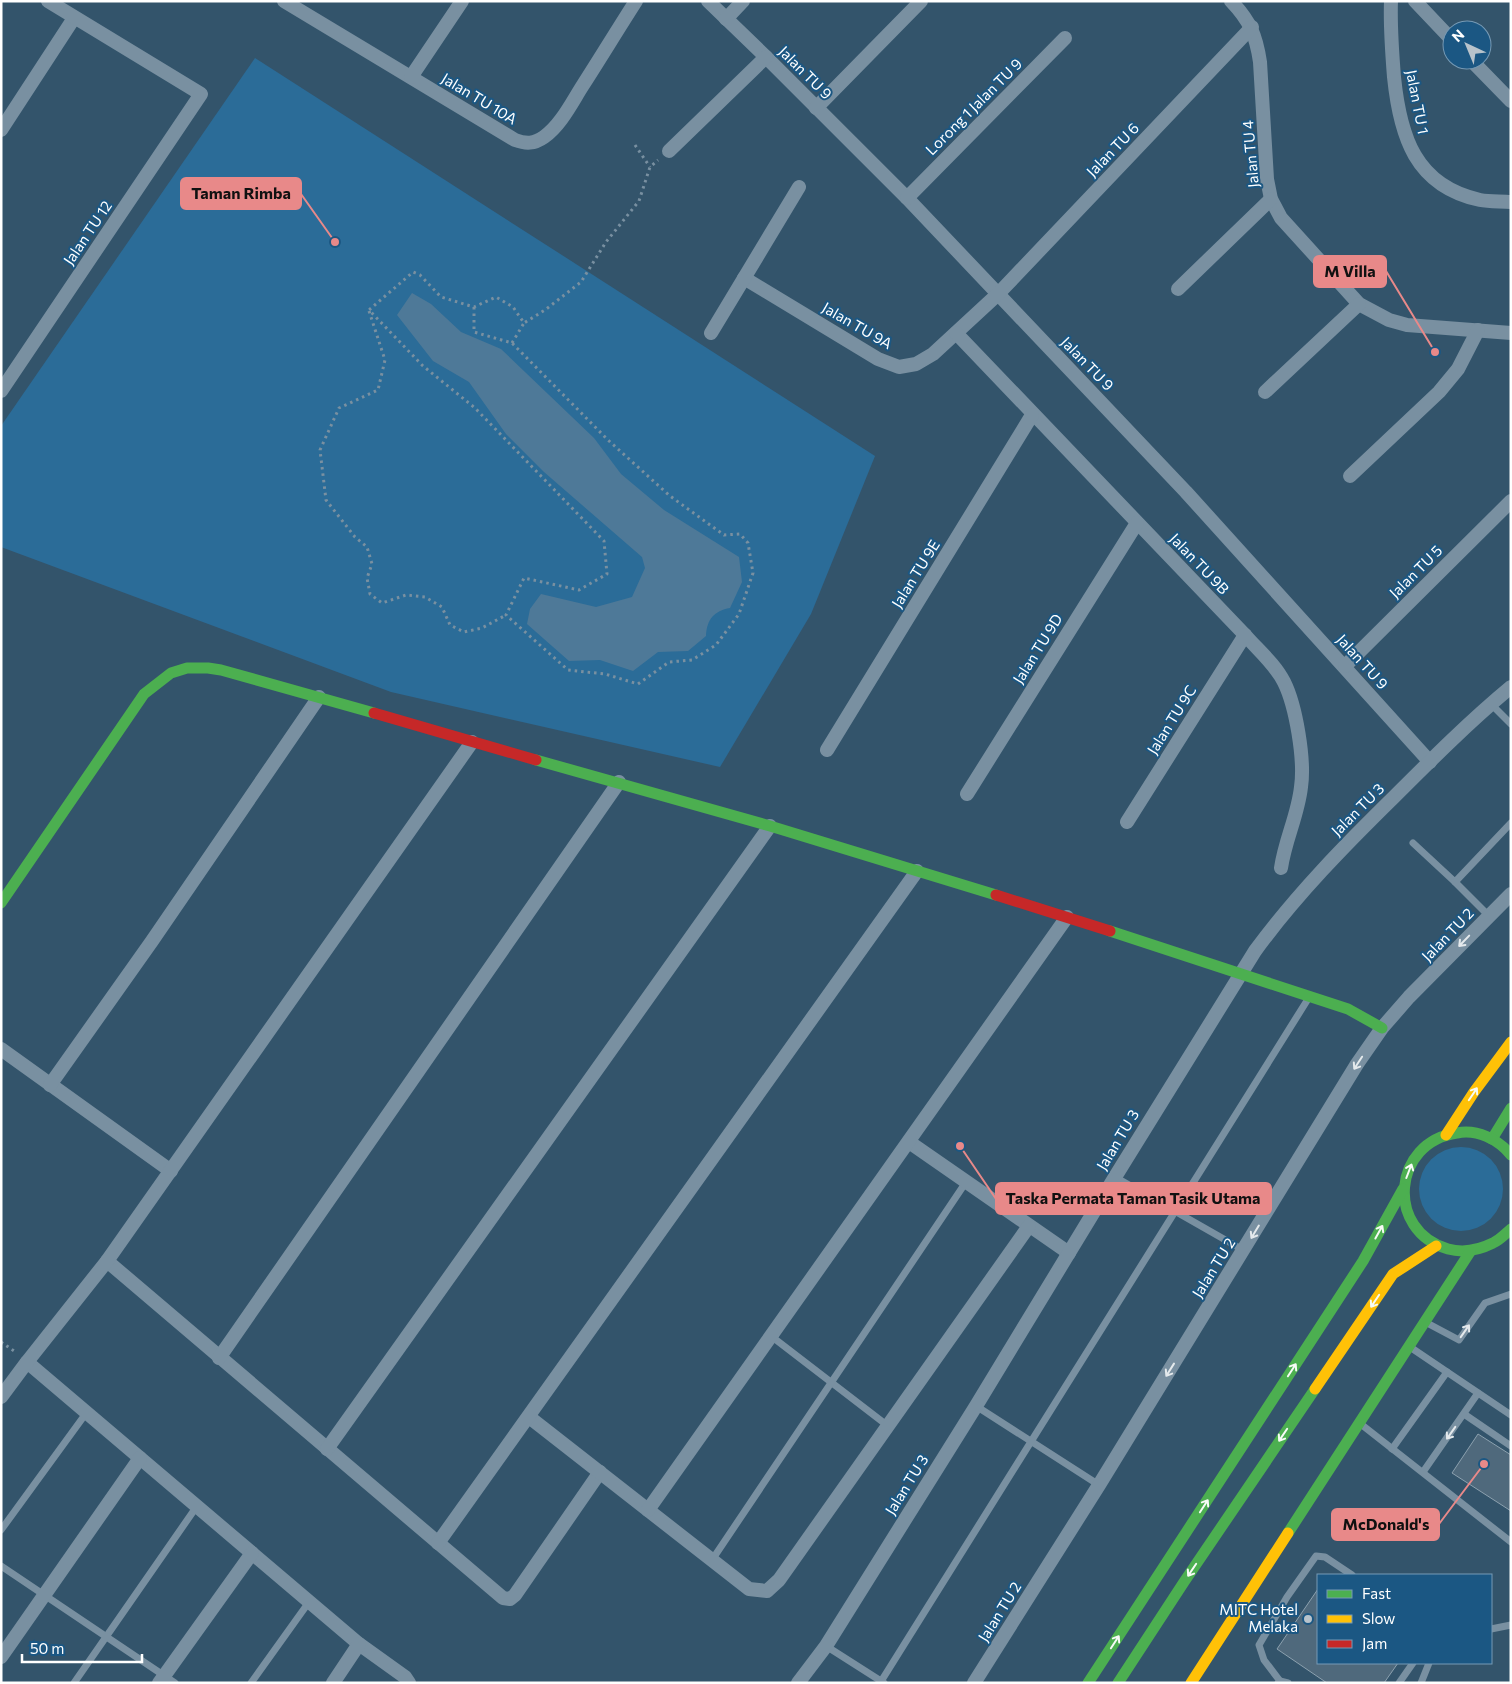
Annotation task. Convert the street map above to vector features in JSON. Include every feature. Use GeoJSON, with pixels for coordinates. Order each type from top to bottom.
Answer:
{"type":"FeatureCollection","features":[{"type":"Feature","properties":{"kind":"street"},"geometry":{"type":"LineString","coordinates":[[1,130],[74,18],[48,1]]}},
{"type":"Feature","properties":{"kind":"street","name":"Jalan TU 10A"},"geometry":{"type":"LineString","coordinates":[[284,1],[515,140],[525,143],[534,142],[544,137],[560,119],[636,1]]}},
{"type":"Feature","properties":{"kind":"street"},"geometry":{"type":"LineString","coordinates":[[411,77],[462,1]]}},
{"type":"Feature","properties":{"kind":"street","name":"Jalan TU 9"},"geometry":{"type":"LineString","coordinates":[[708,1],[907,198],[1186,492],[1430,762]]}},
{"type":"Feature","properties":{"kind":"street"},"geometry":{"type":"LineString","coordinates":[[726,18],[743,1]]}},
{"type":"Feature","properties":{"kind":"street"},"geometry":{"type":"LineString","coordinates":[[816,108],[921,1]]}},
{"type":"Feature","properties":{"kind":"street","name":"Jalan TU 4"},"geometry":{"type":"LineString","coordinates":[[1231,1],[1252,28],[1258,44],[1267,179],[1272,199],[1281,218],[1360,304],[1389,320],[1407,325],[1511,333]]}},
{"type":"Feature","properties":{"kind":"street","name":"Jalan TU 1"},"geometry":{"type":"LineString","coordinates":[[1392,1],[1390,25],[1396,98],[1404,134],[1411,151],[1421,166],[1439,182],[1456,192],[1481,200],[1511,202]]}},
{"type":"Feature","properties":{"kind":"street"},"geometry":{"type":"LineString","coordinates":[[1415,1],[1442,29]]}},
{"type":"Feature","properties":{"kind":"street","name":"Jalan TU 12"},"geometry":{"type":"LineString","coordinates":[[1,391],[201,94],[74,18]]}},
{"type":"Feature","properties":{"kind":"street","name":"Jalan TU 6"},"geometry":{"type":"LineString","coordinates":[[998,294],[1252,28]]}},
{"type":"Feature","properties":{"kind":"street","name":"Lorong 1 Jalan TU 9"},"geometry":{"type":"LineString","coordinates":[[907,198],[1065,38]]}},
{"type":"Feature","properties":{"kind":"street"},"geometry":{"type":"LineString","coordinates":[[668,151],[766,57]]}},
{"type":"Feature","properties":{"kind":"street"},"geometry":{"type":"LineString","coordinates":[[1481,70],[1511,102]]}},
{"type":"Feature","properties":{"kind":"street"},"geometry":{"type":"LineString","coordinates":[[711,333],[799,187]]}},
{"type":"Feature","properties":{"kind":"street"},"geometry":{"type":"LineString","coordinates":[[1178,289],[1272,199]]}},
{"type":"Feature","properties":{"kind":"street","name":"Jalan TU 9A"},"geometry":{"type":"LineString","coordinates":[[744,278],[878,359],[899,367],[916,364],[928,357],[998,294]]}},
{"type":"Feature","properties":{"kind":"street"},"geometry":{"type":"LineString","coordinates":[[1265,392],[1360,304]]}},
{"type":"Feature","properties":{"kind":"street"},"geometry":{"type":"LineString","coordinates":[[1350,476],[1439,392],[1458,369],[1478,330]]}},
{"type":"Feature","properties":{"kind":"street","name":"Jalan TU 9B"},"geometry":{"type":"LineString","coordinates":[[956,333],[1032,415],[1245,635],[1269,661],[1283,680],[1293,703],[1300,749],[1302,785],[1296,816],[1284,851],[1281,868]]}},
{"type":"Feature","properties":{"kind":"street","name":"Jalan TU 9E"},"geometry":{"type":"LineString","coordinates":[[827,750],[1032,415]]}},
{"type":"Feature","properties":{"kind":"street","name":"Jalan TU 5"},"geometry":{"type":"LineString","coordinates":[[1345,666],[1511,501]]}},
{"type":"Feature","properties":{"kind":"street","name":"Jalan TU 9D"},"geometry":{"type":"LineString","coordinates":[[967,794],[1137,522]]}},
{"type":"Feature","properties":{"kind":"street","name":"Jalan TU 9C"},"geometry":{"type":"LineString","coordinates":[[1127,822],[1245,635]]}},
{"type":"Feature","properties":{"kind":"street"},"geometry":{"type":"LineString","coordinates":[[1,903],[144,694],[161,678],[179,669],[200,667],[222,670],[319,697],[770,826],[1067,917],[1310,996],[1348,1009],[1382,1028]]}},
{"type":"Feature","properties":{"kind":"street","name":"Jalan TU 3"},"geometry":{"type":"LineString","coordinates":[[798,1683],[826,1646],[976,1406],[1240,973],[1275,923],[1353,837],[1511,687]]}},
{"type":"Feature","properties":{"kind":"street"},"geometry":{"type":"LineString","coordinates":[[50,1085],[152,941],[319,697]]}},
{"type":"Feature","properties":{"kind":"street"},"geometry":{"type":"LineString","coordinates":[[1,1397],[107,1261],[472,742]]}},
{"type":"Feature","properties":{"kind":"street"},"geometry":{"type":"LineString","coordinates":[[220,1358],[619,782]]}},
{"type":"Feature","properties":{"kind":"street"},"geometry":{"type":"LineString","coordinates":[[327,1449],[770,826]]}},
{"type":"Feature","properties":{"kind":"street"},"geometry":{"type":"LineString","coordinates":[[438,1543],[917,871]]}},
{"type":"Feature","properties":{"kind":"street","name":"Jalan TU 2"},"geometry":{"type":"LineString","coordinates":[[974,1683],[1099,1485],[1357,1064],[1382,1028],[1410,997],[1511,894]]}},
{"type":"Feature","properties":{"kind":"street"},"geometry":{"type":"LineString","coordinates":[[648,1510],[1067,917]]}},
{"type":"Feature","properties":{"kind":"street"},"geometry":{"type":"LineString","coordinates":[[1446,1135],[1474,1092],[1511,1042]]}},
{"type":"Feature","properties":{"kind":"street"},"geometry":{"type":"LineString","coordinates":[[1,1048],[171,1171]]}},
{"type":"Feature","properties":{"kind":"street"},"geometry":{"type":"LineString","coordinates":[[1492,1139],[1511,1108]]}},
{"type":"Feature","properties":{"kind":"street"},"geometry":{"type":"LineString","coordinates":[[1509,1235],[1489,1247],[1470,1252],[1452,1252],[1436,1246],[1422,1236],[1411,1222],[1405,1206],[1404,1189],[1407,1171],[1416,1155],[1430,1142],[1446,1135],[1462,1132],[1477,1134],[1492,1139],[1508,1151],[1511,1156]]}},
{"type":"Feature","properties":{"kind":"street"},"geometry":{"type":"LineString","coordinates":[[909,1142],[1069,1253]]}},
{"type":"Feature","properties":{"kind":"street"},"geometry":{"type":"LineString","coordinates":[[1088,1683],[1363,1261],[1404,1189]]}},
{"type":"Feature","properties":{"kind":"street"},"geometry":{"type":"LineString","coordinates":[[529,1417],[749,1588],[767,1591],[779,1580],[1029,1226]]}},
{"type":"Feature","properties":{"kind":"street"},"geometry":{"type":"LineString","coordinates":[[1118,1683],[1184,1582],[1393,1274],[1436,1246]]}},
{"type":"Feature","properties":{"kind":"street"},"geometry":{"type":"LineString","coordinates":[[1191,1683],[1470,1252]]}},
{"type":"Feature","properties":{"kind":"street"},"geometry":{"type":"LineString","coordinates":[[107,1261],[503,1598],[510,1599],[515,1595],[600,1472]]}},
{"type":"Feature","properties":{"kind":"street"},"geometry":{"type":"LineString","coordinates":[[27,1362],[309,1602],[409,1683]]}},
{"type":"Feature","properties":{"kind":"street"},"geometry":{"type":"LineString","coordinates":[[1,1657],[140,1458]]}},
{"type":"Feature","properties":{"kind":"street"},"geometry":{"type":"LineString","coordinates":[[166,1680],[252,1553]]}},
{"type":"Feature","properties":{"kind":"street"},"geometry":{"type":"LineString","coordinates":[[333,1683],[359,1644]]}},
{"type":"Feature","properties":{"kind":"lane"},"geometry":{"type":"LineString","coordinates":[[1491,704],[1511,724]]}},
{"type":"Feature","properties":{"kind":"lane"},"geometry":{"type":"LineString","coordinates":[[1455,882],[1511,823]]}},
{"type":"Feature","properties":{"kind":"lane"},"geometry":{"type":"LineString","coordinates":[[1413,843],[1489,916]]}},
{"type":"Feature","properties":{"kind":"lane"},"geometry":{"type":"LineString","coordinates":[[826,1646],[882,1682],[1310,996]]}},
{"type":"Feature","properties":{"kind":"lane"},"geometry":{"type":"LineString","coordinates":[[1115,1177],[1243,1250]]}},
{"type":"Feature","properties":{"kind":"lane"},"geometry":{"type":"LineString","coordinates":[[712,1560],[966,1182]]}},
{"type":"Feature","properties":{"kind":"lane"},"geometry":{"type":"LineString","coordinates":[[1425,1322],[1459,1340],[1485,1303],[1511,1294]]}},
{"type":"Feature","properties":{"kind":"lane"},"geometry":{"type":"LineString","coordinates":[[771,1336],[888,1426]]}},
{"type":"Feature","properties":{"kind":"lane"},"geometry":{"type":"LineString","coordinates":[[1409,1346],[1511,1415]]}},
{"type":"Feature","properties":{"kind":"lane"},"geometry":{"type":"LineString","coordinates":[[1392,1449],[1447,1372]]}},
{"type":"Feature","properties":{"kind":"lane"},"geometry":{"type":"LineString","coordinates":[[1423,1472],[1478,1393]]}},
{"type":"Feature","properties":{"kind":"lane"},"geometry":{"type":"LineString","coordinates":[[976,1406],[1099,1485]]}},
{"type":"Feature","properties":{"kind":"lane"},"geometry":{"type":"LineString","coordinates":[[1,1530],[87,1412]]}},
{"type":"Feature","properties":{"kind":"lane"},"geometry":{"type":"LineString","coordinates":[[1464,1414],[1511,1446]]}},
{"type":"Feature","properties":{"kind":"lane"},"geometry":{"type":"LineString","coordinates":[[1359,1423],[1511,1542]]}},
{"type":"Feature","properties":{"kind":"lane"},"geometry":{"type":"LineString","coordinates":[[74,1683],[197,1506]]}},
{"type":"Feature","properties":{"kind":"lane"},"geometry":{"type":"LineString","coordinates":[[1288,1683],[1279,1682],[1264,1660],[1259,1645],[1287,1597],[1316,1556],[1325,1556],[1351,1574]]}},
{"type":"Feature","properties":{"kind":"lane"},"geometry":{"type":"LineString","coordinates":[[1,1566],[105,1636],[166,1680]]}},
{"type":"Feature","properties":{"kind":"lane"},"geometry":{"type":"LineString","coordinates":[[251,1683],[309,1602]]}},
{"type":"Feature","properties":{"kind":"lane"},"geometry":{"type":"LineString","coordinates":[[1492,1629],[1511,1626]]}},
{"type":"Feature","properties":{"kind":"lane"},"geometry":{"type":"LineString","coordinates":[[1399,1683],[1412,1664]]}},
{"type":"Feature","properties":{"kind":"lane"},"geometry":{"type":"LineString","coordinates":[[1421,1683],[1429,1664]]}},
{"type":"Feature","properties":{"kind":"path"},"geometry":{"type":"LineString","coordinates":[[635,145],[650,167]]}},
{"type":"Feature","properties":{"kind":"path"},"geometry":{"type":"LineString","coordinates":[[512,343],[524,323],[545,310],[581,282],[606,242],[639,201],[650,167],[668,151]]}},
{"type":"Feature","properties":{"kind":"path"},"geometry":{"type":"LineString","coordinates":[[369,310],[413,272],[420,274],[441,297],[474,307],[496,297],[513,307],[524,323]]}},
{"type":"Feature","properties":{"kind":"path"},"geometry":{"type":"LineString","coordinates":[[474,307],[474,332],[512,343],[608,440],[670,496],[724,535],[740,534],[748,543],[753,573],[739,614],[716,645],[692,660],[669,662],[638,684],[605,674],[568,670],[506,615]]}},
{"type":"Feature","properties":{"kind":"path"},"geometry":{"type":"LineString","coordinates":[[369,310],[423,366],[475,408],[604,541],[607,574],[579,590],[524,578],[506,615],[482,628],[464,632],[450,625],[442,607],[425,596],[406,595],[382,604],[370,594],[367,578],[372,564],[367,547],[355,537],[326,500],[320,450],[339,408],[378,390],[385,360],[369,310]]}},
{"type":"Feature","properties":{"kind":"shaded area"},"geometry":{"type":"Polygon","coordinates":[[[255,58],[875,456],[811,614],[720,767],[391,692],[1,547],[1,426],[255,58]]]}},
{"type":"Feature","properties":{"kind":"shaded area"},"geometry":{"type":"Polygon","coordinates":[[[412,293],[431,304],[461,332],[501,349],[594,438],[621,474],[664,510],[739,557],[742,582],[730,608],[720,611],[712,617],[706,636],[688,651],[658,652],[633,671],[600,660],[569,661],[527,624],[530,609],[541,594],[596,607],[632,597],[645,568],[642,557],[544,472],[506,434],[469,382],[433,361],[397,315],[412,293]]]}},
{"type":"Feature","properties":{"kind":"shaded area"},"geometry":{"type":"Polygon","coordinates":[[[1461,1147],[1477,1150],[1491,1159],[1500,1173],[1503,1189],[1500,1205],[1491,1219],[1477,1228],[1461,1231],[1445,1228],[1431,1219],[1422,1205],[1419,1189],[1422,1173],[1431,1159],[1445,1150],[1461,1147]]]}},
{"type":"Feature","properties":{"kind":"building"},"geometry":{"type":"Polygon","coordinates":[[[1478,1434],[1511,1455],[1511,1511],[1452,1473],[1478,1434]]]}},
{"type":"Feature","properties":{"kind":"building","name":"MITC Hotel Melaka"},"geometry":{"type":"Polygon","coordinates":[[[1317,1590],[1317,1664],[1397,1664],[1384,1683],[1327,1683],[1277,1649],[1317,1590]]]}},
{"type":"Feature","properties":{"kind":"traffic: fast"},"geometry":{"type":"LineString","coordinates":[[1,903],[144,694],[171,673],[187,668],[221,670],[374,713]]}},
{"type":"Feature","properties":{"kind":"traffic: fast"},"geometry":{"type":"LineString","coordinates":[[536,760],[770,826],[996,895]]}},
{"type":"Feature","properties":{"kind":"traffic: fast"},"geometry":{"type":"LineString","coordinates":[[1110,931],[1348,1009],[1382,1028]]}},
{"type":"Feature","properties":{"kind":"traffic: fast"},"geometry":{"type":"LineString","coordinates":[[1492,1139],[1511,1108]]}},
{"type":"Feature","properties":{"kind":"traffic: fast"},"geometry":{"type":"LineString","coordinates":[[1511,1155],[1500,1144],[1487,1136],[1472,1132],[1457,1133],[1435,1140],[1419,1152],[1409,1169],[1404,1188],[1406,1207],[1414,1225],[1428,1239],[1448,1249],[1465,1251],[1482,1247],[1498,1240],[1511,1229]]}},
{"type":"Feature","properties":{"kind":"traffic: fast"},"geometry":{"type":"LineString","coordinates":[[1088,1683],[1363,1261],[1403,1189]]}},
{"type":"Feature","properties":{"kind":"traffic: fast"},"geometry":{"type":"LineString","coordinates":[[1288,1533],[1470,1252]]}},
{"type":"Feature","properties":{"kind":"traffic: fast"},"geometry":{"type":"LineString","coordinates":[[1118,1683],[1315,1389]]}},
{"type":"Feature","properties":{"kind":"traffic: slow"},"geometry":{"type":"LineString","coordinates":[[1446,1135],[1474,1092],[1511,1042]]}},
{"type":"Feature","properties":{"kind":"traffic: slow"},"geometry":{"type":"LineString","coordinates":[[1315,1389],[1393,1274],[1436,1246]]}},
{"type":"Feature","properties":{"kind":"traffic: slow"},"geometry":{"type":"LineString","coordinates":[[1191,1683],[1288,1533]]}},
{"type":"Feature","properties":{"kind":"traffic: jam"},"geometry":{"type":"LineString","coordinates":[[374,713],[536,760]]}},
{"type":"Feature","properties":{"kind":"traffic: jam"},"geometry":{"type":"LineString","coordinates":[[996,895],[1110,931]]}},
{"type":"Feature","properties":{"kind":"place","name":"Taman Rimba"},"geometry":{"type":"Point","coordinates":[335,242]}},
{"type":"Feature","properties":{"kind":"place","name":"M Villa"},"geometry":{"type":"Point","coordinates":[1435,352]}},
{"type":"Feature","properties":{"kind":"place","name":"Taska Permata Taman Tasik Utama"},"geometry":{"type":"Point","coordinates":[960,1146]}},
{"type":"Feature","properties":{"kind":"place","name":"McDonald's"},"geometry":{"type":"Point","coordinates":[1484,1464]}},
{"type":"Feature","properties":{"kind":"place","name":"MITC Hotel Melaka"},"geometry":{"type":"Point","coordinates":[1308,1619]}}]}
